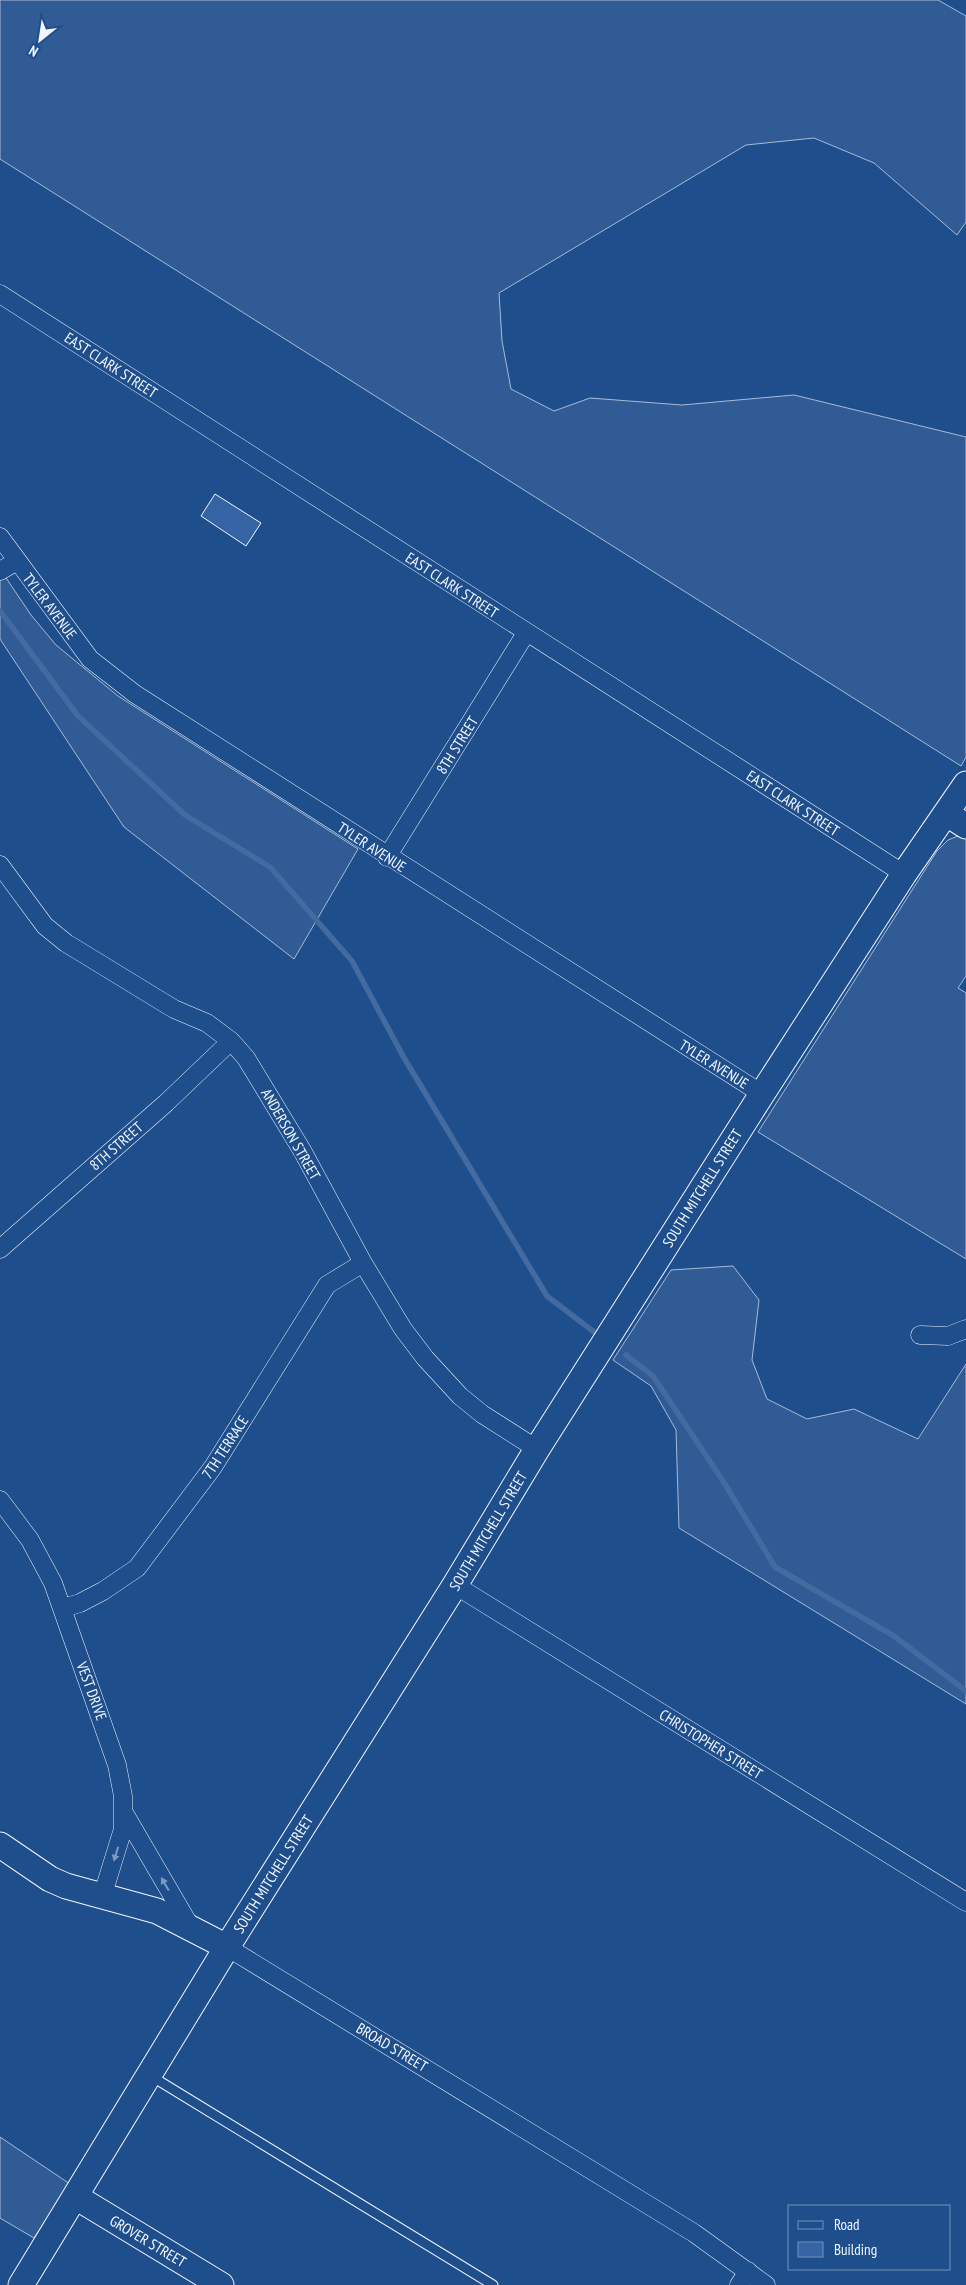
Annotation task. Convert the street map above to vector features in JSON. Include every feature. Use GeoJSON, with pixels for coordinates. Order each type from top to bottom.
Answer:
{"type":"FeatureCollection","features":[{"type":"Feature","properties":{"kind":"street","name":"EAST CLARK STREET"},"geometry":{"type":"LineString","coordinates":[[0,294],[904,874]]}},
{"type":"Feature","properties":{"kind":"street"},"geometry":{"type":"LineString","coordinates":[[0,537],[17,560],[0,571]]}},
{"type":"Feature","properties":{"kind":"street","name":"TYLER AVENUE"},"geometry":{"type":"LineString","coordinates":[[17,560],[90,659],[135,694],[387,857],[762,1094]]}},
{"type":"Feature","properties":{"kind":"street","name":"8TH STREET"},"geometry":{"type":"LineString","coordinates":[[387,857],[526,633]]}},
{"type":"Feature","properties":{"kind":"street","name":"SOUTH MITCHELL STREET"},"geometry":{"type":"LineString","coordinates":[[21,2285],[227,1947],[455,1585],[537,1449],[762,1094],[904,874],[956,820],[966,784]]}},
{"type":"Feature","properties":{"kind":"street","name":"ANDERSON STREET"},"geometry":{"type":"LineString","coordinates":[[3,877],[45,926],[66,943],[174,1009],[207,1023],[231,1041],[246,1058],[303,1152],[363,1263],[403,1328],[425,1358],[460,1396],[482,1414],[537,1449]]}},
{"type":"Feature","properties":{"kind":"street","name":"8TH STREET"},"geometry":{"type":"LineString","coordinates":[[0,1249],[166,1103],[231,1041]]}},
{"type":"Feature","properties":{"kind":"street","name":"7TH TERRACE"},"geometry":{"type":"LineString","coordinates":[[64,1608],[80,1603],[103,1591],[137,1568],[213,1467],[328,1285],[363,1263]]}},
{"type":"Feature","properties":{"kind":"street"},"geometry":{"type":"LineString","coordinates":[[920,1336],[948,1336],[966,1329]]}},
{"type":"Feature","properties":{"kind":"street","name":"VEST DRIVE"},"geometry":{"type":"LineString","coordinates":[[0,1500],[30,1540],[53,1583],[64,1608],[117,1765],[124,1829],[102,1897]]}},
{"type":"Feature","properties":{"kind":"street","name":"CHRISTOPHER STREET"},"geometry":{"type":"LineString","coordinates":[[455,1585],[966,1902]]}},
{"type":"Feature","properties":{"kind":"street"},"geometry":{"type":"LineString","coordinates":[[123,1810],[190,1926]]}},
{"type":"Feature","properties":{"kind":"street","name":"BROAD STREET"},"geometry":{"type":"LineString","coordinates":[[0,1845],[50,1879],[102,1897],[157,1910],[227,1947],[694,2233],[743,2278],[766,2285]]}},
{"type":"Feature","properties":{"kind":"street","name":"GROVER STREET"},"geometry":{"type":"LineString","coordinates":[[76,2197],[221,2285]]}},
{"type":"Feature","properties":{"kind":"lane"},"geometry":{"type":"LineString","coordinates":[[149,2074],[493,2285]]}},
{"type":"Feature","properties":{"kind":"shaded area"},"geometry":{"type":"Polygon","coordinates":[[[0,0],[938,0],[966,16],[966,222],[957,235],[874,163],[814,138],[746,145],[499,293],[502,341],[511,389],[554,411],[590,398],[682,405],[794,395],[966,437],[966,757],[961,766],[0,159],[0,0]]]}},
{"type":"Feature","properties":{"kind":"shaded area"},"geometry":{"type":"Polygon","coordinates":[[[0,569],[31,615],[56,645],[118,696],[358,849],[294,959],[124,827],[0,639],[0,569]]]}},
{"type":"Feature","properties":{"kind":"shaded area"},"geometry":{"type":"Polygon","coordinates":[[[958,836],[966,837],[966,976],[958,988],[966,993],[966,1259],[758,1132],[937,851],[948,840],[958,836]]]}},
{"type":"Feature","properties":{"kind":"shaded area"},"geometry":{"type":"Polygon","coordinates":[[[733,1266],[759,1300],[752,1360],[767,1399],[807,1419],[854,1409],[918,1439],[966,1364],[966,1704],[679,1528],[676,1430],[651,1386],[613,1360],[671,1270],[733,1266]]]}},
{"type":"Feature","properties":{"kind":"shaded area"},"geometry":{"type":"Polygon","coordinates":[[[0,2137],[70,2184],[34,2238],[0,2218],[0,2137]]]}},
{"type":"Feature","properties":{"kind":"building"},"geometry":{"type":"Polygon","coordinates":[[[215,494],[261,523],[246,546],[201,516],[215,494]]]}},
{"type":"Feature","properties":{"kind":"waterway"},"geometry":{"type":"LineString","coordinates":[[0,611],[78,716],[185,815],[270,867],[352,961],[403,1056],[547,1296],[594,1332]]}},
{"type":"Feature","properties":{"kind":"waterway"},"geometry":{"type":"LineString","coordinates":[[626,1355],[653,1376],[723,1481],[775,1567],[894,1636],[966,1691]]}}]}
